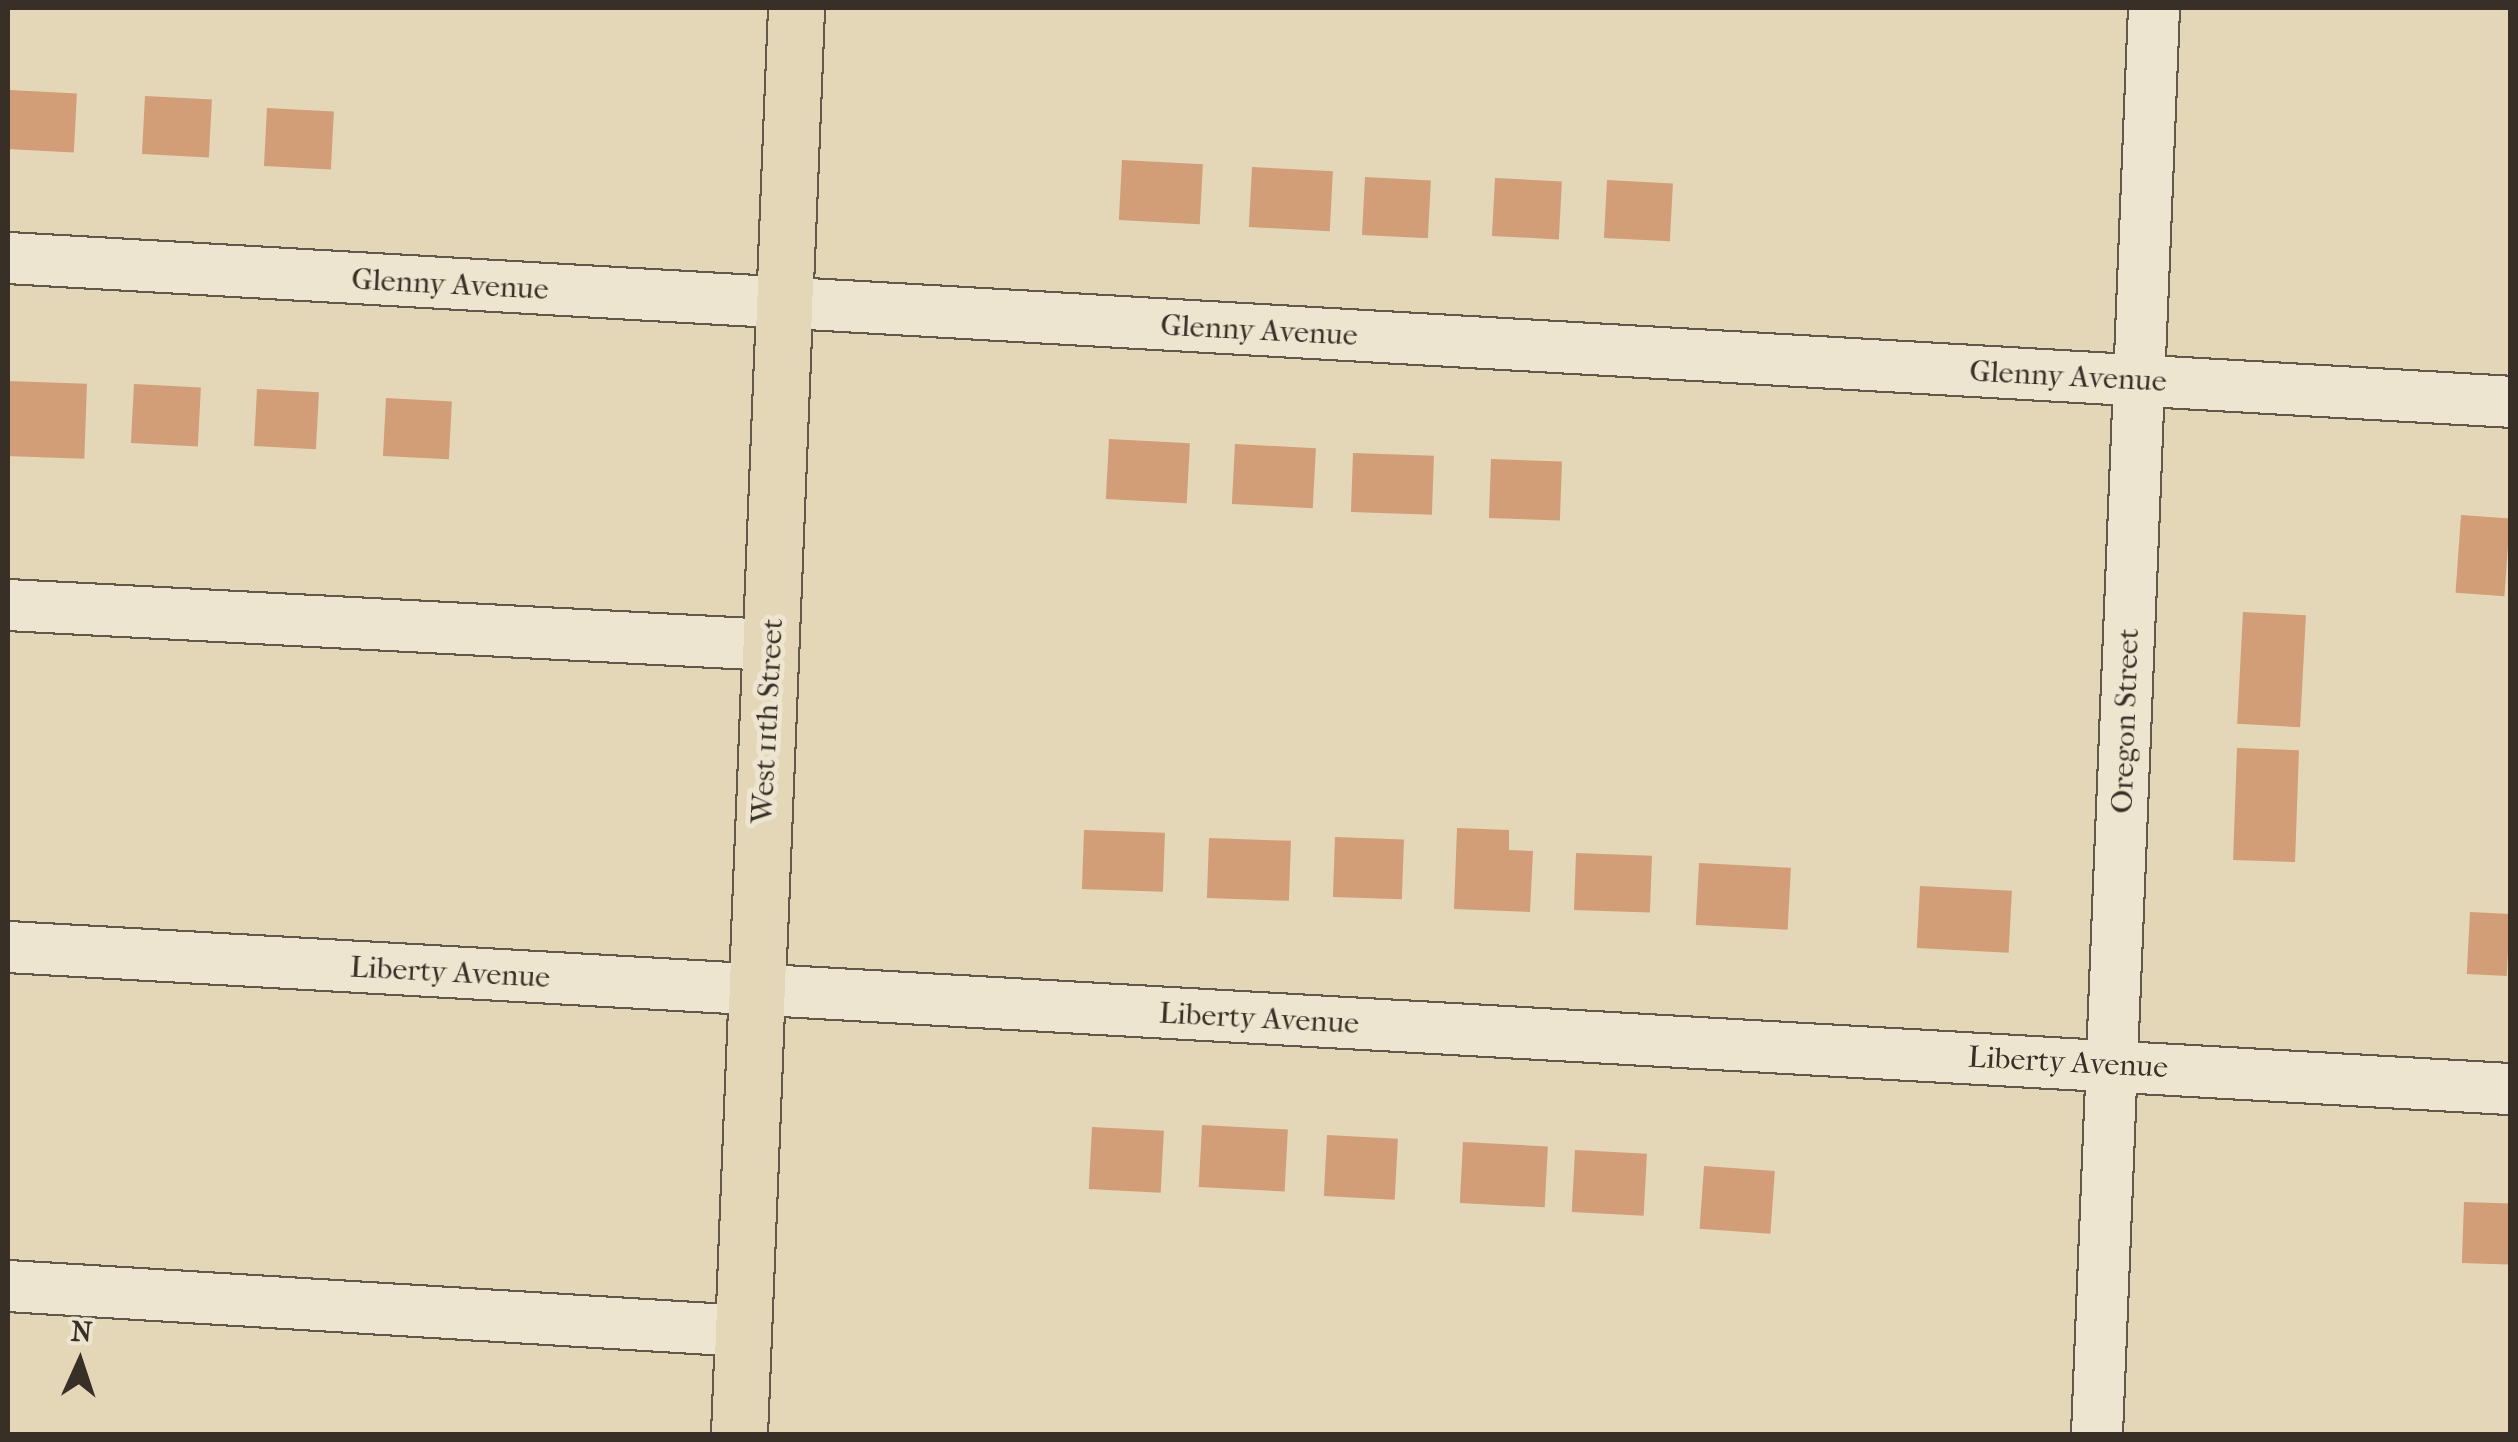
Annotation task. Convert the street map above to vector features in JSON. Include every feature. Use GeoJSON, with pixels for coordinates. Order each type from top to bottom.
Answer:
{"type":"FeatureCollection","features":[{"type":"Feature","properties":{"kind":"main road","name":"West 11th Street"},"geometry":{"type":"LineString","coordinates":[[739,1434],[788,304],[796,8]]}},
{"type":"Feature","properties":{"kind":"street","name":"Oregon Street"},"geometry":{"type":"LineString","coordinates":[[2097,1434],[2154,8]]}},
{"type":"Feature","properties":{"kind":"street","name":"Glenny Avenue"},"geometry":{"type":"LineString","coordinates":[[8,258],[2510,402]]}},
{"type":"Feature","properties":{"kind":"street"},"geometry":{"type":"LineString","coordinates":[[8,605],[772,645]]}},
{"type":"Feature","properties":{"kind":"street","name":"Liberty Avenue"},"geometry":{"type":"LineString","coordinates":[[8,946],[2510,1089]]}},
{"type":"Feature","properties":{"kind":"street"},"geometry":{"type":"LineString","coordinates":[[8,1286],[743,1331]]}},
{"type":"Feature","properties":{"kind":"building"},"geometry":{"type":"Polygon","coordinates":[[[10,90],[77,94],[74,152],[8,149],[10,90]]]}},
{"type":"Feature","properties":{"kind":"building"},"geometry":{"type":"Polygon","coordinates":[[[145,96],[212,100],[209,157],[142,154],[145,96]]]}},
{"type":"Feature","properties":{"kind":"building"},"geometry":{"type":"Polygon","coordinates":[[[267,108],[334,112],[331,169],[264,166],[267,108]]]}},
{"type":"Feature","properties":{"kind":"building"},"geometry":{"type":"Polygon","coordinates":[[[1122,160],[1203,164],[1200,224],[1119,220],[1122,160]]]}},
{"type":"Feature","properties":{"kind":"building"},"geometry":{"type":"Polygon","coordinates":[[[1252,167],[1333,171],[1330,231],[1249,227],[1252,167]]]}},
{"type":"Feature","properties":{"kind":"building"},"geometry":{"type":"Polygon","coordinates":[[[1365,177],[1431,180],[1428,238],[1362,235],[1365,177]]]}},
{"type":"Feature","properties":{"kind":"building"},"geometry":{"type":"Polygon","coordinates":[[[1495,178],[1562,182],[1559,239],[1492,236],[1495,178]]]}},
{"type":"Feature","properties":{"kind":"building"},"geometry":{"type":"Polygon","coordinates":[[[1607,180],[1673,183],[1670,241],[1604,238],[1607,180]]]}},
{"type":"Feature","properties":{"kind":"building"},"geometry":{"type":"Polygon","coordinates":[[[8,381],[87,384],[84,459],[8,456],[8,381]]]}},
{"type":"Feature","properties":{"kind":"building"},"geometry":{"type":"Polygon","coordinates":[[[134,384],[201,388],[198,446],[131,443],[134,384]]]}},
{"type":"Feature","properties":{"kind":"building"},"geometry":{"type":"Polygon","coordinates":[[[257,389],[319,392],[316,449],[254,446],[257,389]]]}},
{"type":"Feature","properties":{"kind":"building"},"geometry":{"type":"Polygon","coordinates":[[[386,398],[452,401],[449,459],[383,456],[386,398]]]}},
{"type":"Feature","properties":{"kind":"building"},"geometry":{"type":"Polygon","coordinates":[[[1109,439],[1190,443],[1187,503],[1106,499],[1109,439]]]}},
{"type":"Feature","properties":{"kind":"building"},"geometry":{"type":"Polygon","coordinates":[[[1235,444],[1316,448],[1313,508],[1232,504],[1235,444]]]}},
{"type":"Feature","properties":{"kind":"building"},"geometry":{"type":"Polygon","coordinates":[[[1353,453],[1434,456],[1432,515],[1351,512],[1353,453]]]}},
{"type":"Feature","properties":{"kind":"building"},"geometry":{"type":"Polygon","coordinates":[[[1491,459],[1562,461],[1560,520],[1489,518],[1491,459]]]}},
{"type":"Feature","properties":{"kind":"building"},"geometry":{"type":"Polygon","coordinates":[[[2461,515],[2510,518],[2504,596],[2456,593],[2461,515]]]}},
{"type":"Feature","properties":{"kind":"building"},"geometry":{"type":"Polygon","coordinates":[[[2243,612],[2306,615],[2300,727],[2237,724],[2243,612]]]}},
{"type":"Feature","properties":{"kind":"building"},"geometry":{"type":"Polygon","coordinates":[[[2237,748],[2299,750],[2295,862],[2233,860],[2237,748]]]}},
{"type":"Feature","properties":{"kind":"building"},"geometry":{"type":"Polygon","coordinates":[[[1457,828],[1509,830],[1509,850],[1533,851],[1530,912],[1454,909],[1457,828]]]}},
{"type":"Feature","properties":{"kind":"building"},"geometry":{"type":"Polygon","coordinates":[[[1084,830],[1165,833],[1163,892],[1082,889],[1084,830]]]}},
{"type":"Feature","properties":{"kind":"building"},"geometry":{"type":"Polygon","coordinates":[[[1335,837],[1404,839],[1402,899],[1333,897],[1335,837]]]}},
{"type":"Feature","properties":{"kind":"building"},"geometry":{"type":"Polygon","coordinates":[[[1209,838],[1291,841],[1289,901],[1207,898],[1209,838]]]}},
{"type":"Feature","properties":{"kind":"building"},"geometry":{"type":"Polygon","coordinates":[[[1576,853],[1652,856],[1650,913],[1574,910],[1576,853]]]}},
{"type":"Feature","properties":{"kind":"building"},"geometry":{"type":"Polygon","coordinates":[[[1699,863],[1791,868],[1788,930],[1696,925],[1699,863]]]}},
{"type":"Feature","properties":{"kind":"building"},"geometry":{"type":"Polygon","coordinates":[[[1920,886],[2012,891],[2009,953],[1917,948],[1920,886]]]}},
{"type":"Feature","properties":{"kind":"building"},"geometry":{"type":"Polygon","coordinates":[[[2470,912],[2510,914],[2507,976],[2467,974],[2470,912]]]}},
{"type":"Feature","properties":{"kind":"building"},"geometry":{"type":"Polygon","coordinates":[[[1202,1125],[1288,1130],[1285,1191],[1199,1187],[1202,1125]]]}},
{"type":"Feature","properties":{"kind":"building"},"geometry":{"type":"Polygon","coordinates":[[[1092,1127],[1164,1131],[1161,1193],[1089,1189],[1092,1127]]]}},
{"type":"Feature","properties":{"kind":"building"},"geometry":{"type":"Polygon","coordinates":[[[1327,1135],[1398,1139],[1395,1200],[1324,1196],[1327,1135]]]}},
{"type":"Feature","properties":{"kind":"building"},"geometry":{"type":"Polygon","coordinates":[[[1463,1142],[1548,1146],[1545,1207],[1460,1203],[1463,1142]]]}},
{"type":"Feature","properties":{"kind":"building"},"geometry":{"type":"Polygon","coordinates":[[[1575,1150],[1647,1154],[1644,1216],[1572,1212],[1575,1150]]]}},
{"type":"Feature","properties":{"kind":"building"},"geometry":{"type":"Polygon","coordinates":[[[1704,1166],[1775,1171],[1770,1234],[1700,1229],[1704,1166]]]}},
{"type":"Feature","properties":{"kind":"building"},"geometry":{"type":"Polygon","coordinates":[[[2464,1202],[2510,1204],[2508,1265],[2462,1263],[2464,1202]]]}}]}
